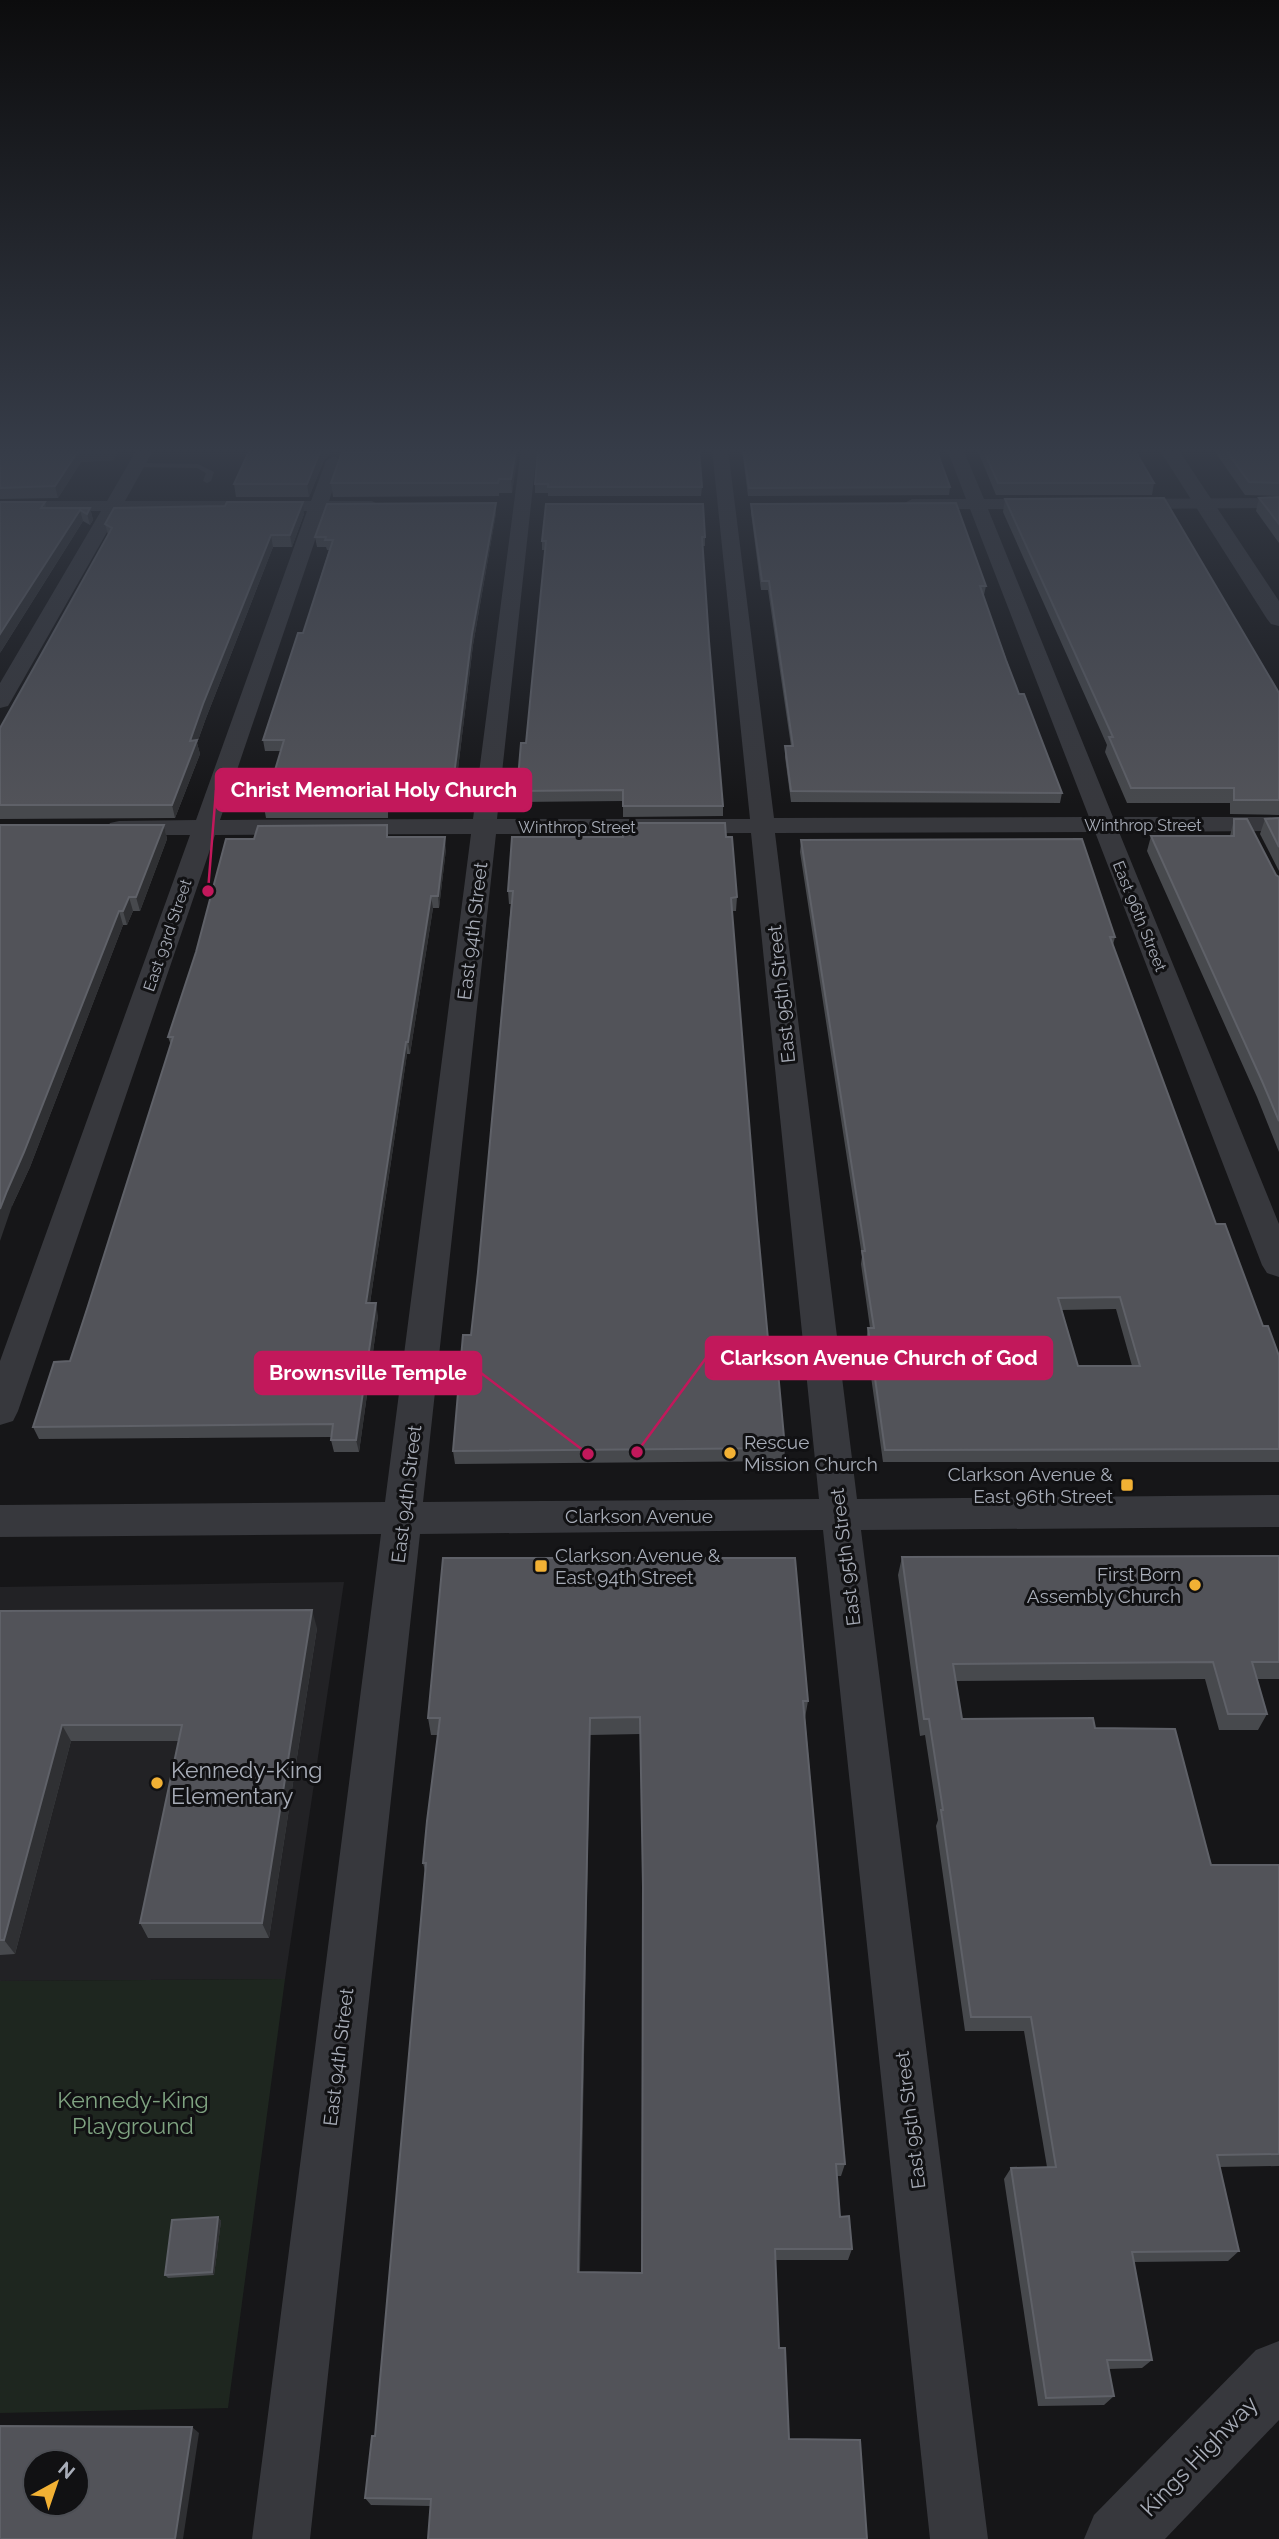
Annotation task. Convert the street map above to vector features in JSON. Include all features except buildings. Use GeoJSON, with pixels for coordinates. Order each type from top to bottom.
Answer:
{"type":"FeatureCollection","features":[{"type":"Feature","properties":{"kind":"street"},"geometry":{"type":"LineString","coordinates":[[0,701],[77,567]]}},
{"type":"Feature","properties":{"kind":"street","name":"East 93rd Street"},"geometry":{"type":"LineString","coordinates":[[0,1410],[296,567]]}},
{"type":"Feature","properties":{"kind":"street","name":"East 94th Street"},"geometry":{"type":"LineString","coordinates":[[281,2539],[515,567]]}},
{"type":"Feature","properties":{"kind":"street","name":"East 95th Street"},"geometry":{"type":"LineString","coordinates":[[733,567],[959,2539]]}},
{"type":"Feature","properties":{"kind":"street","name":"East 96th Street"},"geometry":{"type":"LineString","coordinates":[[1001,567],[1279,1265]]}},
{"type":"Feature","properties":{"kind":"street"},"geometry":{"type":"LineString","coordinates":[[1246,567],[1279,618]]}},
{"type":"Feature","properties":{"kind":"street","name":"Winthrop Street"},"geometry":{"type":"LineString","coordinates":[[97,829],[1104,825],[1250,832],[1279,824]]}},
{"type":"Feature","properties":{"kind":"street","name":"Clarkson Avenue"},"geometry":{"type":"LineString","coordinates":[[0,1521],[1279,1511]]}},
{"type":"Feature","properties":{"kind":"street","name":"Kings Highway"},"geometry":{"type":"LineString","coordinates":[[1118,2539],[1279,2374]]}},
{"type":"Feature","properties":{"kind":"shaded area","name":"Kennedy-King Elementary"},"geometry":{"type":"Polygon","coordinates":[[[344,1582],[285,1979],[0,1981],[0,1587],[344,1582]]]}},
{"type":"Feature","properties":{"kind":"green space","name":"Kennedy-King Playground"},"geometry":{"type":"Polygon","coordinates":[[[285,1979],[228,2408],[0,2413],[0,1981],[285,1979]]]}},
{"type":"Feature","properties":{"kind":"place","name":"Christ Memorial Holy Church"},"geometry":{"type":"Point","coordinates":[208,891]}},
{"type":"Feature","properties":{"kind":"place","name":"Clarkson Avenue Church of God"},"geometry":{"type":"Point","coordinates":[637,1452]}},
{"type":"Feature","properties":{"kind":"place","name":"Rescue Mission Church"},"geometry":{"type":"Point","coordinates":[730,1453]}},
{"type":"Feature","properties":{"kind":"place","name":"Brownsville Temple"},"geometry":{"type":"Point","coordinates":[588,1454]}},
{"type":"Feature","properties":{"kind":"place","name":"Clarkson Avenue & East 96th Street"},"geometry":{"type":"Point","coordinates":[1127,1485]}},
{"type":"Feature","properties":{"kind":"place","name":"Clarkson Avenue & East 94th Street"},"geometry":{"type":"Point","coordinates":[541,1566]}},
{"type":"Feature","properties":{"kind":"place","name":"First Born Assembly Church"},"geometry":{"type":"Point","coordinates":[1195,1585]}},
{"type":"Feature","properties":{"kind":"place","name":"Kennedy-King Elementary"},"geometry":{"type":"Point","coordinates":[157,1783]}}]}
